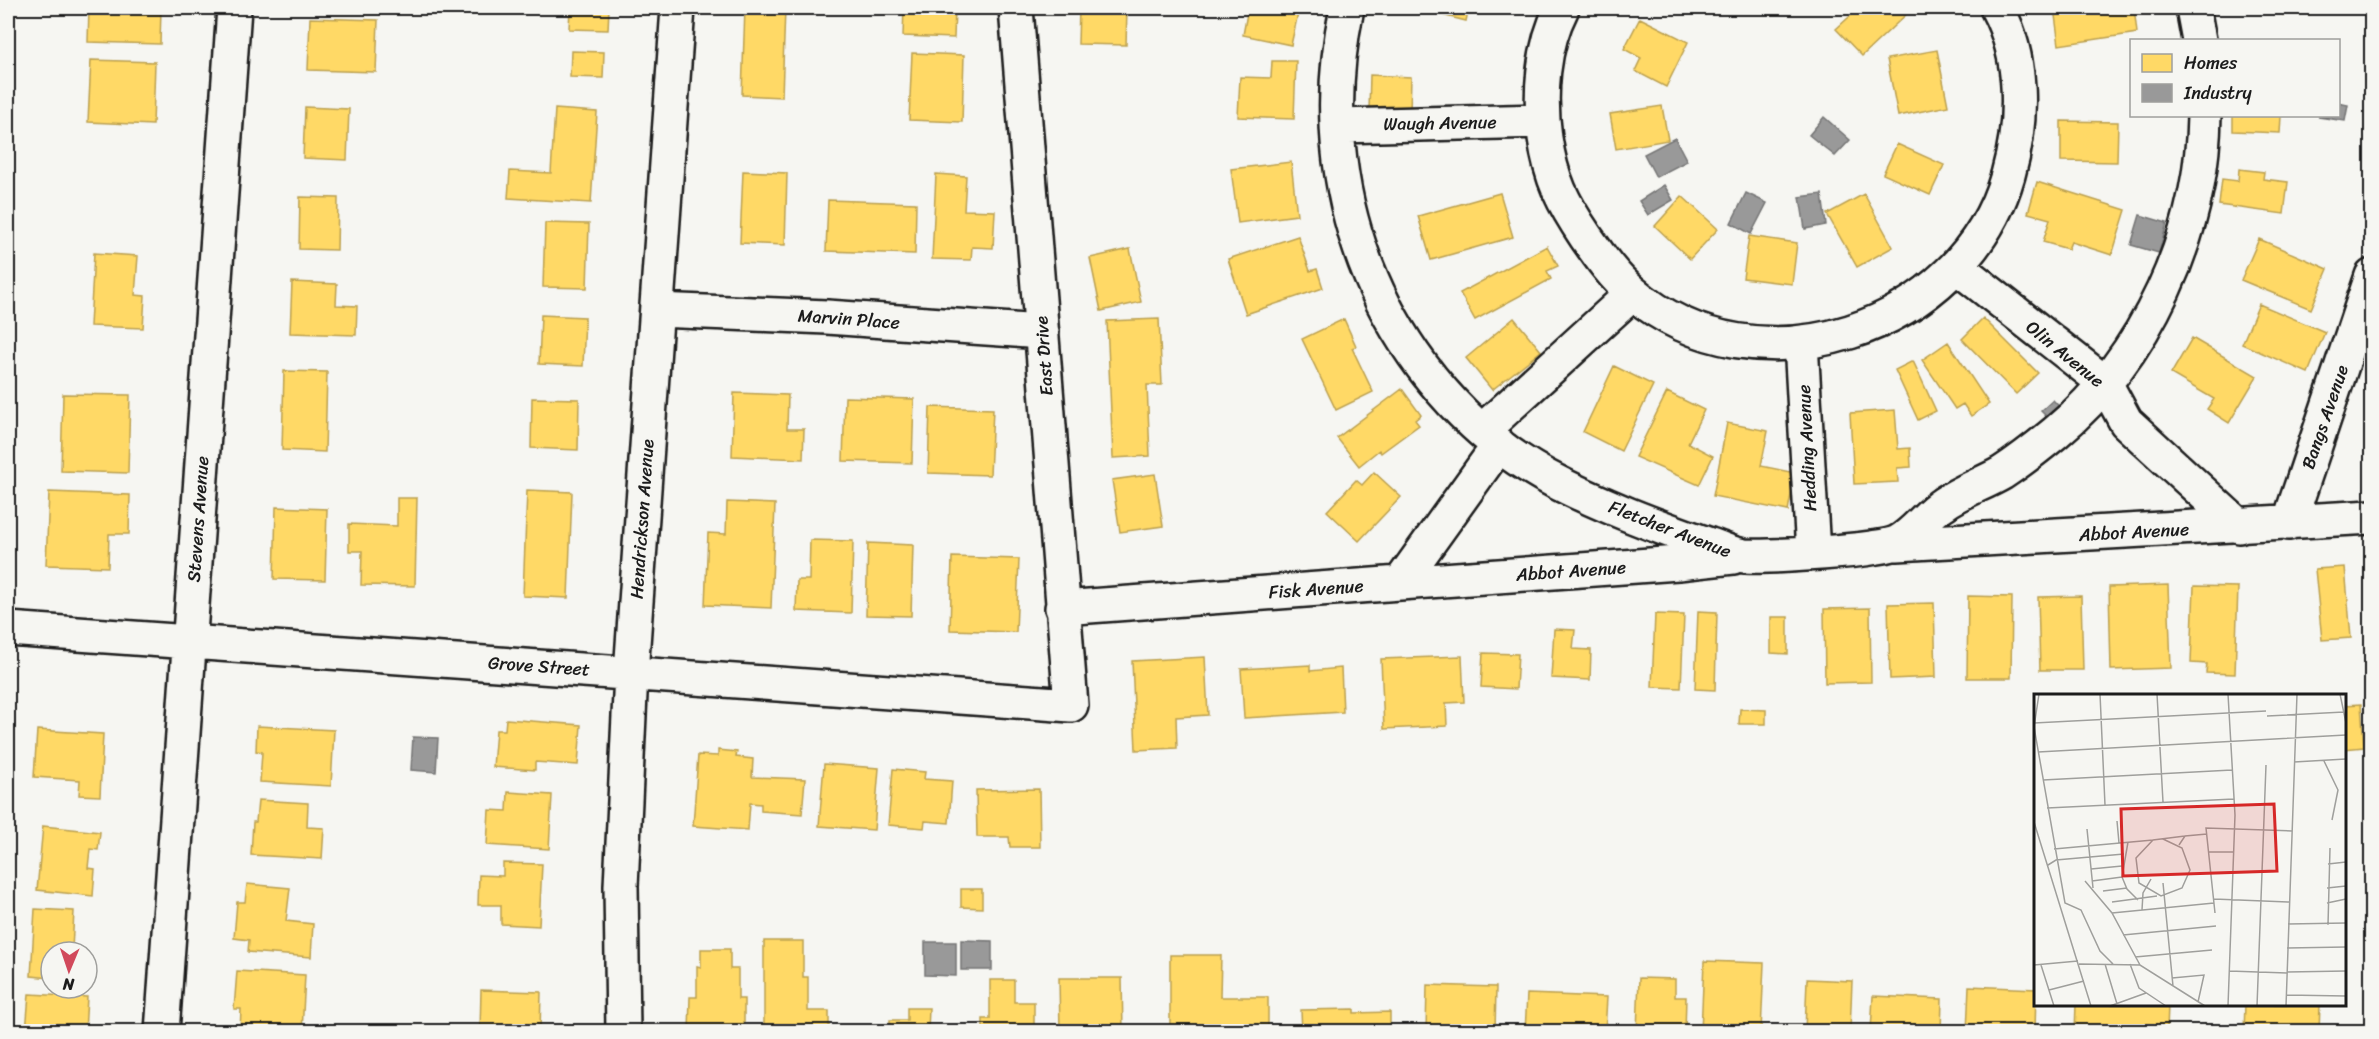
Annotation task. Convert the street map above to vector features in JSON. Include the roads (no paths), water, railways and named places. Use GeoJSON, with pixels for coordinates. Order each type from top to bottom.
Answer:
{"type":"FeatureCollection","features":[{"type":"Feature","properties":{"kind":"street","name":"Stevens Avenue"},"geometry":{"type":"LineString","coordinates":[[162,1032],[234,8]]}},
{"type":"Feature","properties":{"kind":"street","name":"Hendrickson Avenue"},"geometry":{"type":"LineString","coordinates":[[623,1032],[621,886],[631,673],[678,8]]}},
{"type":"Feature","properties":{"kind":"street","name":"East Drive"},"geometry":{"type":"LineString","coordinates":[[1016,8],[1071,705]]}},
{"type":"Feature","properties":{"kind":"street","name":"Fletcher Avenue"},"geometry":{"type":"LineString","coordinates":[[1347,8],[1338,62],[1338,159],[1346,202],[1358,244],[1374,285],[1394,324],[1445,395],[1491,438],[1569,490],[1741,556],[1813,554],[1897,543]]}},
{"type":"Feature","properties":{"kind":"street"},"geometry":{"type":"LineString","coordinates":[[1562,8],[1547,53],[1541,92],[1542,121],[1549,170],[1563,203],[1602,261],[1633,293],[1674,319],[1715,335],[1757,343],[1801,343],[1836,337],[1880,321],[1930,291],[1956,266],[1984,231],[2003,190],[2016,147],[2019,102],[2014,58],[1997,8]]}},
{"type":"Feature","properties":{"kind":"street"},"geometry":{"type":"LineString","coordinates":[[2193,8],[2199,39]]}},
{"type":"Feature","properties":{"kind":"street"},"geometry":{"type":"LineString","coordinates":[[1897,543],[1943,504],[2003,472],[2057,432],[2105,383],[2149,318],[2174,267],[2198,181],[2204,117]]}},
{"type":"Feature","properties":{"kind":"street","name":"Waugh Avenue"},"geometry":{"type":"LineString","coordinates":[[1338,126],[1542,121]]}},
{"type":"Feature","properties":{"kind":"street","name":"Olin Avenue"},"geometry":{"type":"LineString","coordinates":[[1956,266],[2105,383],[2126,422],[2239,526]]}},
{"type":"Feature","properties":{"kind":"street","name":"Bangs Avenue"},"geometry":{"type":"LineString","coordinates":[[2289,523],[2361,341],[2372,276]]}},
{"type":"Feature","properties":{"kind":"street"},"geometry":{"type":"LineString","coordinates":[[1400,583],[1491,438],[1633,293]]}},
{"type":"Feature","properties":{"kind":"street","name":"Marvin Place"},"geometry":{"type":"LineString","coordinates":[[657,310],[827,317],[1042,332]]}},
{"type":"Feature","properties":{"kind":"street","name":"Hedding Avenue"},"geometry":{"type":"LineString","coordinates":[[1801,343],[1813,554]]}},
{"type":"Feature","properties":{"kind":"street","name":"Abbot Avenue"},"geometry":{"type":"LineString","coordinates":[[1897,543],[2372,517]]}},
{"type":"Feature","properties":{"kind":"street","name":"Abbot Avenue"},"geometry":{"type":"LineString","coordinates":[[1400,583],[1678,563],[1741,556]]}},
{"type":"Feature","properties":{"kind":"street","name":"Fisk Avenue"},"geometry":{"type":"LineString","coordinates":[[1062,608],[1400,583]]}},
{"type":"Feature","properties":{"kind":"street","name":"Grove Street"},"geometry":{"type":"LineString","coordinates":[[8,629],[1071,705]]}}]}
